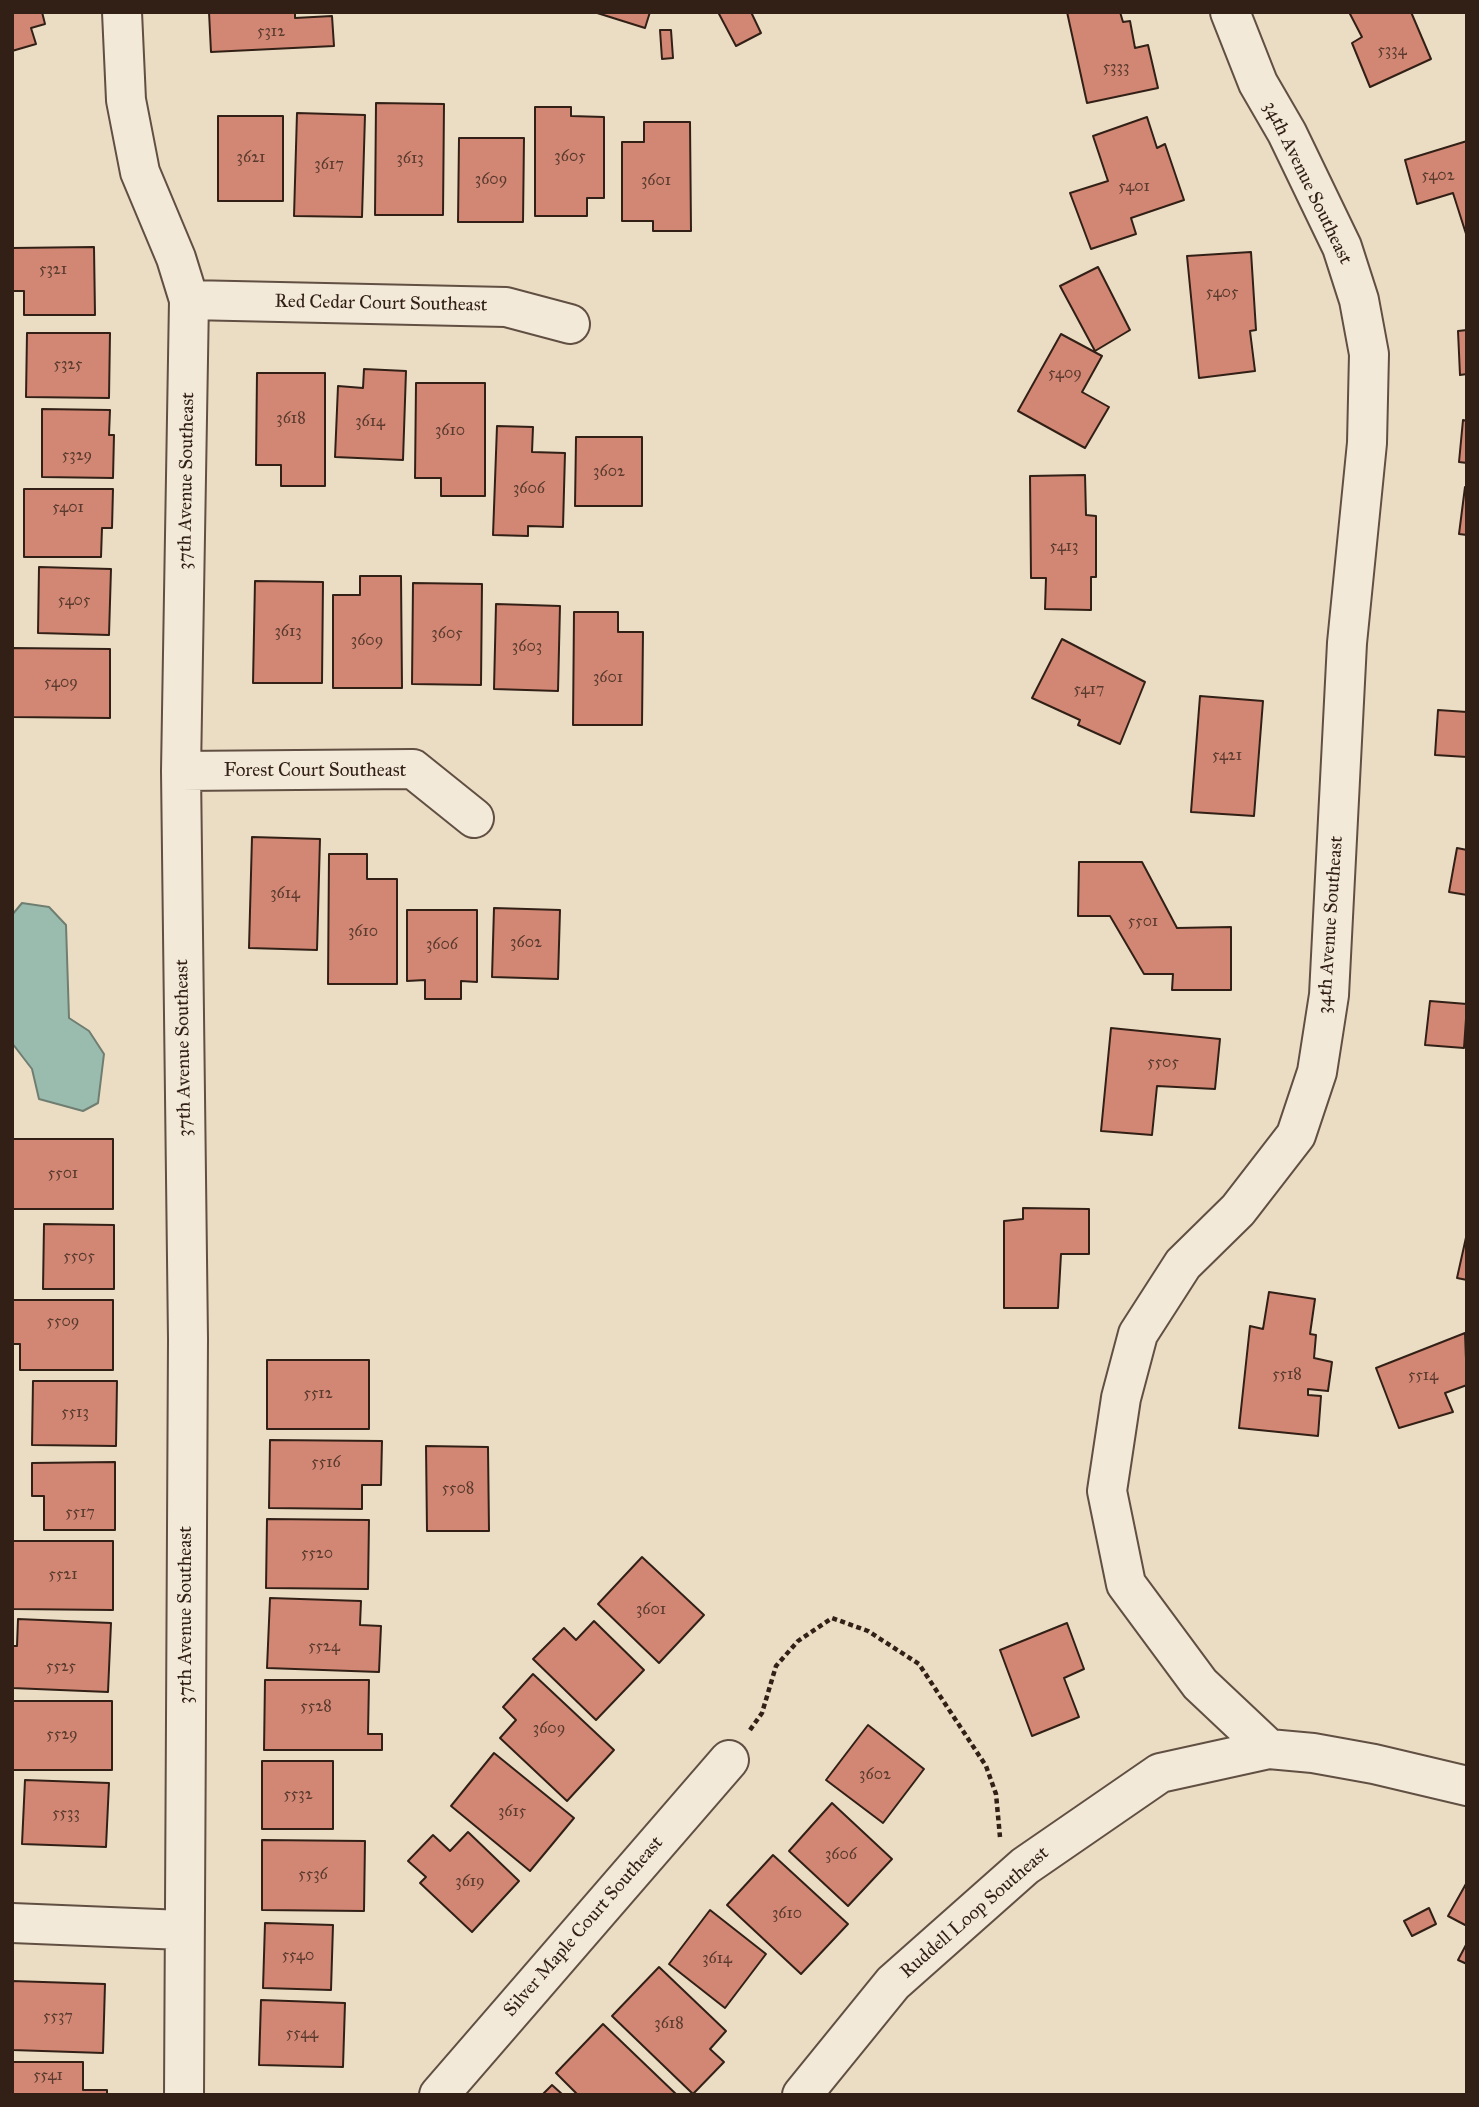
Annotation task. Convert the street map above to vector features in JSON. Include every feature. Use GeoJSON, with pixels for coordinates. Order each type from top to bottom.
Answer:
{"type":"FeatureCollection","features":[{"type":"Feature","properties":{"kind":"street","name":"37th Avenue Southeast"},"geometry":{"type":"LineString","coordinates":[[122,12],[126,100],[140,172],[176,258],[190,300],[181,771],[188,1326],[184,2095]]}},
{"type":"Feature","properties":{"kind":"street","name":"34th Avenue Southeast"},"geometry":{"type":"LineString","coordinates":[[1230,12],[1258,83],[1287,133],[1342,247],[1359,300],[1369,354],[1367,443],[1347,643],[1329,995],[1317,1072],[1296,1136],[1238,1210],[1183,1264],[1138,1335],[1121,1398],[1107,1491],[1126,1584],[1200,1684],[1269,1749]]}},
{"type":"Feature","properties":{"kind":"street","name":"Red Cedar Court Southeast"},"geometry":{"type":"LineString","coordinates":[[190,300],[506,307],[570,324]]}},
{"type":"Feature","properties":{"kind":"street","name":"Forest Court Southeast"},"geometry":{"type":"LineString","coordinates":[[181,771],[413,769],[474,818]]}},
{"type":"Feature","properties":{"kind":"street","name":"Ruddell Loop Southeast"},"geometry":{"type":"LineString","coordinates":[[802,2095],[893,1983],[1025,1866],[1160,1773],[1269,1749],[1313,1753],[1467,1786]]}},
{"type":"Feature","properties":{"kind":"street","name":"Silver Maple Court Southeast"},"geometry":{"type":"LineString","coordinates":[[439,2095],[729,1760]]}},
{"type":"Feature","properties":{"kind":"street"},"geometry":{"type":"LineString","coordinates":[[12,1923],[183,1930]]}},
{"type":"Feature","properties":{"kind":"path"},"geometry":{"type":"LineString","coordinates":[[729,1760],[762,1713],[776,1666],[797,1641],[832,1618],[868,1631],[919,1664],[986,1766],[996,1794],[1005,1884]]}},
{"type":"Feature","properties":{"kind":"shaded area"},"geometry":{"type":"Polygon","coordinates":[[[22,903],[49,907],[66,925],[69,1018],[89,1031],[104,1054],[98,1103],[83,1111],[39,1099],[32,1069],[12,1043],[12,915],[22,903]]]}},
{"type":"Feature","properties":{"kind":"building"},"geometry":{"type":"Polygon","coordinates":[[[12,12],[42,12],[45,24],[31,28],[36,44],[12,51],[12,12]]]}},
{"type":"Feature","properties":{"kind":"building"},"geometry":{"type":"Polygon","coordinates":[[[209,12],[295,12],[295,18],[332,16],[334,46],[211,52],[209,12]]]}},
{"type":"Feature","properties":{"kind":"building"},"geometry":{"type":"Polygon","coordinates":[[[594,12],[650,12],[645,28],[594,12]]]}},
{"type":"Feature","properties":{"kind":"building"},"geometry":{"type":"Polygon","coordinates":[[[718,12],[751,12],[761,33],[736,46],[718,12]]]}},
{"type":"Feature","properties":{"kind":"building"},"geometry":{"type":"Polygon","coordinates":[[[1067,12],[1120,12],[1123,22],[1130,21],[1135,48],[1148,45],[1158,88],[1087,103],[1067,12]]]}},
{"type":"Feature","properties":{"kind":"building"},"geometry":{"type":"Polygon","coordinates":[[[1349,12],[1411,12],[1431,59],[1370,87],[1352,43],[1362,37],[1349,12]]]}},
{"type":"Feature","properties":{"kind":"building"},"geometry":{"type":"Polygon","coordinates":[[[660,30],[671,30],[673,58],[662,59],[660,30]]]}},
{"type":"Feature","properties":{"kind":"building"},"geometry":{"type":"Polygon","coordinates":[[[376,103],[444,104],[443,215],[375,215],[376,103]]]}},
{"type":"Feature","properties":{"kind":"building"},"geometry":{"type":"Polygon","coordinates":[[[535,107],[571,107],[571,116],[604,117],[604,198],[587,198],[587,216],[535,216],[535,107]]]}},
{"type":"Feature","properties":{"kind":"building"},"geometry":{"type":"Polygon","coordinates":[[[297,113],[365,115],[362,217],[294,216],[297,113]]]}},
{"type":"Feature","properties":{"kind":"building"},"geometry":{"type":"Polygon","coordinates":[[[218,116],[283,116],[283,201],[218,201],[218,116]]]}},
{"type":"Feature","properties":{"kind":"building"},"geometry":{"type":"Polygon","coordinates":[[[1147,117],[1157,148],[1165,144],[1184,200],[1131,218],[1136,234],[1091,249],[1070,193],[1108,181],[1093,136],[1147,117]]]}},
{"type":"Feature","properties":{"kind":"building"},"geometry":{"type":"Polygon","coordinates":[[[644,122],[690,122],[691,231],[653,231],[653,221],[622,221],[622,142],[644,142],[644,122]]]}},
{"type":"Feature","properties":{"kind":"building"},"geometry":{"type":"Polygon","coordinates":[[[459,138],[524,138],[523,222],[458,222],[459,138]]]}},
{"type":"Feature","properties":{"kind":"building"},"geometry":{"type":"Polygon","coordinates":[[[1467,141],[1467,237],[1453,193],[1417,204],[1405,160],[1467,141]]]}},
{"type":"Feature","properties":{"kind":"building"},"geometry":{"type":"Polygon","coordinates":[[[94,247],[95,315],[24,315],[24,291],[12,291],[12,248],[94,247]]]}},
{"type":"Feature","properties":{"kind":"building"},"geometry":{"type":"Polygon","coordinates":[[[1251,252],[1256,330],[1250,331],[1255,371],[1199,378],[1187,256],[1251,252]]]}},
{"type":"Feature","properties":{"kind":"building"},"geometry":{"type":"Polygon","coordinates":[[[1098,267],[1130,330],[1095,351],[1060,286],[1098,267]]]}},
{"type":"Feature","properties":{"kind":"building"},"geometry":{"type":"Polygon","coordinates":[[[1467,330],[1467,374],[1460,375],[1458,331],[1467,330]]]}},
{"type":"Feature","properties":{"kind":"building"},"geometry":{"type":"Polygon","coordinates":[[[27,333],[110,333],[109,398],[26,397],[27,333]]]}},
{"type":"Feature","properties":{"kind":"building"},"geometry":{"type":"Polygon","coordinates":[[[1061,334],[1102,356],[1082,392],[1109,407],[1085,448],[1018,411],[1061,334]]]}},
{"type":"Feature","properties":{"kind":"building"},"geometry":{"type":"Polygon","coordinates":[[[364,369],[406,371],[403,460],[335,457],[338,386],[363,388],[364,369]]]}},
{"type":"Feature","properties":{"kind":"building"},"geometry":{"type":"Polygon","coordinates":[[[257,373],[325,373],[325,486],[281,486],[281,465],[256,465],[257,373]]]}},
{"type":"Feature","properties":{"kind":"building"},"geometry":{"type":"Polygon","coordinates":[[[416,383],[485,383],[485,496],[441,496],[441,478],[415,478],[416,383]]]}},
{"type":"Feature","properties":{"kind":"building"},"geometry":{"type":"Polygon","coordinates":[[[42,409],[110,410],[109,435],[114,435],[113,478],[42,477],[42,409]]]}},
{"type":"Feature","properties":{"kind":"building"},"geometry":{"type":"Polygon","coordinates":[[[1463,420],[1467,421],[1467,463],[1459,462],[1463,420]]]}},
{"type":"Feature","properties":{"kind":"building"},"geometry":{"type":"Polygon","coordinates":[[[497,426],[533,427],[532,452],[565,453],[563,527],[528,526],[528,536],[493,535],[497,426]]]}},
{"type":"Feature","properties":{"kind":"building"},"geometry":{"type":"Polygon","coordinates":[[[576,437],[642,437],[642,506],[575,506],[576,437]]]}},
{"type":"Feature","properties":{"kind":"building"},"geometry":{"type":"Polygon","coordinates":[[[1085,475],[1086,515],[1096,516],[1096,577],[1091,577],[1091,610],[1045,609],[1046,578],[1031,578],[1030,476],[1085,475]]]}},
{"type":"Feature","properties":{"kind":"building"},"geometry":{"type":"Polygon","coordinates":[[[1467,487],[1467,535],[1459,534],[1467,487]]]}},
{"type":"Feature","properties":{"kind":"building"},"geometry":{"type":"Polygon","coordinates":[[[24,489],[113,489],[112,528],[102,528],[101,557],[24,557],[24,489]]]}},
{"type":"Feature","properties":{"kind":"building"},"geometry":{"type":"Polygon","coordinates":[[[39,567],[111,569],[109,635],[38,633],[39,567]]]}},
{"type":"Feature","properties":{"kind":"building"},"geometry":{"type":"Polygon","coordinates":[[[360,576],[401,576],[402,688],[333,688],[333,595],[360,595],[360,576]]]}},
{"type":"Feature","properties":{"kind":"building"},"geometry":{"type":"Polygon","coordinates":[[[255,581],[323,582],[322,683],[253,683],[255,581]]]}},
{"type":"Feature","properties":{"kind":"building"},"geometry":{"type":"Polygon","coordinates":[[[413,583],[482,584],[481,685],[412,684],[413,583]]]}},
{"type":"Feature","properties":{"kind":"building"},"geometry":{"type":"Polygon","coordinates":[[[496,604],[560,606],[558,691],[494,689],[496,604]]]}},
{"type":"Feature","properties":{"kind":"building"},"geometry":{"type":"Polygon","coordinates":[[[574,612],[618,612],[618,632],[643,632],[642,725],[573,725],[574,612]]]}},
{"type":"Feature","properties":{"kind":"building"},"geometry":{"type":"Polygon","coordinates":[[[1062,639],[1145,682],[1120,744],[1078,725],[1080,720],[1032,698],[1062,639]]]}},
{"type":"Feature","properties":{"kind":"building"},"geometry":{"type":"Polygon","coordinates":[[[12,648],[110,649],[110,718],[12,717],[12,648]]]}},
{"type":"Feature","properties":{"kind":"building"},"geometry":{"type":"Polygon","coordinates":[[[1200,696],[1263,701],[1254,816],[1191,812],[1200,696]]]}},
{"type":"Feature","properties":{"kind":"building"},"geometry":{"type":"Polygon","coordinates":[[[1438,710],[1467,712],[1467,757],[1435,755],[1438,710]]]}},
{"type":"Feature","properties":{"kind":"building"},"geometry":{"type":"Polygon","coordinates":[[[252,837],[320,839],[317,950],[249,948],[252,837]]]}},
{"type":"Feature","properties":{"kind":"building"},"geometry":{"type":"Polygon","coordinates":[[[1457,848],[1467,850],[1467,895],[1449,892],[1457,848]]]}},
{"type":"Feature","properties":{"kind":"building"},"geometry":{"type":"Polygon","coordinates":[[[329,854],[367,854],[367,879],[397,879],[397,984],[328,984],[329,854]]]}},
{"type":"Feature","properties":{"kind":"building"},"geometry":{"type":"Polygon","coordinates":[[[1079,862],[1142,862],[1177,928],[1231,927],[1231,990],[1172,990],[1173,974],[1144,974],[1110,916],[1078,916],[1079,862]]]}},
{"type":"Feature","properties":{"kind":"building"},"geometry":{"type":"Polygon","coordinates":[[[494,908],[560,910],[558,979],[492,977],[494,908]]]}},
{"type":"Feature","properties":{"kind":"building"},"geometry":{"type":"Polygon","coordinates":[[[407,910],[477,910],[477,982],[461,981],[461,999],[425,999],[425,980],[407,981],[407,910]]]}},
{"type":"Feature","properties":{"kind":"building"},"geometry":{"type":"Polygon","coordinates":[[[1430,1001],[1467,1004],[1464,1048],[1425,1045],[1430,1001]]]}},
{"type":"Feature","properties":{"kind":"building"},"geometry":{"type":"Polygon","coordinates":[[[1111,1028],[1220,1039],[1215,1089],[1157,1086],[1152,1135],[1101,1131],[1111,1028]]]}},
{"type":"Feature","properties":{"kind":"building"},"geometry":{"type":"Polygon","coordinates":[[[12,1139],[113,1139],[113,1209],[12,1209],[12,1139]]]}},
{"type":"Feature","properties":{"kind":"building"},"geometry":{"type":"Polygon","coordinates":[[[1023,1208],[1089,1209],[1089,1254],[1061,1254],[1058,1308],[1004,1308],[1004,1221],[1023,1219],[1023,1208]]]}},
{"type":"Feature","properties":{"kind":"building"},"geometry":{"type":"Polygon","coordinates":[[[44,1224],[114,1225],[114,1289],[43,1289],[44,1224]]]}},
{"type":"Feature","properties":{"kind":"building"},"geometry":{"type":"Polygon","coordinates":[[[1467,1233],[1467,1280],[1457,1278],[1467,1233]]]}},
{"type":"Feature","properties":{"kind":"building"},"geometry":{"type":"Polygon","coordinates":[[[1269,1292],[1315,1299],[1310,1334],[1316,1335],[1314,1358],[1332,1362],[1328,1391],[1308,1389],[1308,1395],[1321,1396],[1318,1436],[1239,1428],[1250,1326],[1263,1329],[1269,1292]]]}},
{"type":"Feature","properties":{"kind":"building"},"geometry":{"type":"Polygon","coordinates":[[[12,1300],[113,1300],[113,1370],[20,1370],[20,1344],[12,1344],[12,1300]]]}},
{"type":"Feature","properties":{"kind":"building"},"geometry":{"type":"Polygon","coordinates":[[[1465,1333],[1467,1385],[1445,1393],[1453,1412],[1399,1428],[1376,1368],[1465,1333]]]}},
{"type":"Feature","properties":{"kind":"building"},"geometry":{"type":"Polygon","coordinates":[[[267,1360],[369,1360],[369,1429],[267,1429],[267,1360]]]}},
{"type":"Feature","properties":{"kind":"building"},"geometry":{"type":"Polygon","coordinates":[[[33,1381],[117,1381],[116,1446],[32,1445],[33,1381]]]}},
{"type":"Feature","properties":{"kind":"building"},"geometry":{"type":"Polygon","coordinates":[[[270,1440],[382,1441],[381,1485],[362,1485],[362,1509],[269,1508],[270,1440]]]}},
{"type":"Feature","properties":{"kind":"building"},"geometry":{"type":"Polygon","coordinates":[[[426,1446],[488,1447],[489,1531],[427,1531],[426,1446]]]}},
{"type":"Feature","properties":{"kind":"building"},"geometry":{"type":"Polygon","coordinates":[[[115,1462],[115,1530],[44,1530],[44,1496],[32,1496],[32,1463],[115,1462]]]}},
{"type":"Feature","properties":{"kind":"building"},"geometry":{"type":"Polygon","coordinates":[[[267,1519],[369,1520],[368,1589],[266,1588],[267,1519]]]}},
{"type":"Feature","properties":{"kind":"building"},"geometry":{"type":"Polygon","coordinates":[[[12,1541],[113,1541],[113,1610],[12,1609],[12,1541]]]}},
{"type":"Feature","properties":{"kind":"building"},"geometry":{"type":"Polygon","coordinates":[[[642,1557],[704,1615],[659,1663],[598,1604],[642,1557]]]}},
{"type":"Feature","properties":{"kind":"building"},"geometry":{"type":"Polygon","coordinates":[[[270,1598],[361,1601],[360,1625],[381,1626],[379,1672],[267,1668],[270,1598]]]}},
{"type":"Feature","properties":{"kind":"building"},"geometry":{"type":"Polygon","coordinates":[[[18,1619],[111,1623],[108,1692],[12,1688],[12,1646],[17,1646],[18,1619]]]}},
{"type":"Feature","properties":{"kind":"building"},"geometry":{"type":"Polygon","coordinates":[[[594,1621],[644,1670],[596,1720],[533,1659],[564,1628],[576,1640],[594,1621]]]}},
{"type":"Feature","properties":{"kind":"building"},"geometry":{"type":"Polygon","coordinates":[[[1067,1623],[1084,1669],[1064,1678],[1079,1717],[1032,1736],[1000,1650],[1067,1623]]]}},
{"type":"Feature","properties":{"kind":"building"},"geometry":{"type":"Polygon","coordinates":[[[533,1674],[614,1750],[567,1801],[500,1738],[516,1720],[503,1707],[533,1674]]]}},
{"type":"Feature","properties":{"kind":"building"},"geometry":{"type":"Polygon","coordinates":[[[265,1680],[369,1680],[368,1734],[382,1734],[382,1750],[264,1750],[265,1680]]]}},
{"type":"Feature","properties":{"kind":"building"},"geometry":{"type":"Polygon","coordinates":[[[12,1701],[112,1701],[112,1770],[12,1770],[12,1701]]]}},
{"type":"Feature","properties":{"kind":"building"},"geometry":{"type":"Polygon","coordinates":[[[868,1725],[924,1769],[883,1823],[826,1780],[868,1725]]]}},
{"type":"Feature","properties":{"kind":"building"},"geometry":{"type":"Polygon","coordinates":[[[494,1753],[574,1818],[530,1871],[451,1806],[494,1753]]]}},
{"type":"Feature","properties":{"kind":"building"},"geometry":{"type":"Polygon","coordinates":[[[262,1761],[333,1761],[333,1829],[262,1829],[262,1761]]]}},
{"type":"Feature","properties":{"kind":"building"},"geometry":{"type":"Polygon","coordinates":[[[25,1780],[109,1783],[106,1847],[22,1844],[25,1780]]]}},
{"type":"Feature","properties":{"kind":"building"},"geometry":{"type":"Polygon","coordinates":[[[832,1803],[892,1859],[848,1906],[789,1851],[832,1803]]]}},
{"type":"Feature","properties":{"kind":"building"},"geometry":{"type":"Polygon","coordinates":[[[468,1832],[519,1881],[472,1932],[420,1883],[426,1877],[408,1861],[433,1835],[450,1851],[468,1832]]]}},
{"type":"Feature","properties":{"kind":"building"},"geometry":{"type":"Polygon","coordinates":[[[262,1840],[365,1841],[364,1911],[262,1910],[262,1840]]]}},
{"type":"Feature","properties":{"kind":"building"},"geometry":{"type":"Polygon","coordinates":[[[773,1855],[848,1924],[801,1974],[727,1905],[773,1855]]]}},
{"type":"Feature","properties":{"kind":"building"},"geometry":{"type":"Polygon","coordinates":[[[1467,1882],[1467,1926],[1448,1916],[1467,1882]]]}},
{"type":"Feature","properties":{"kind":"building"},"geometry":{"type":"Polygon","coordinates":[[[1429,1908],[1436,1924],[1412,1936],[1404,1921],[1429,1908]]]}},
{"type":"Feature","properties":{"kind":"building"},"geometry":{"type":"Polygon","coordinates":[[[710,1910],[766,1954],[725,2008],[669,1964],[710,1910]]]}},
{"type":"Feature","properties":{"kind":"building"},"geometry":{"type":"Polygon","coordinates":[[[265,1923],[333,1925],[331,1990],[263,1988],[265,1923]]]}},
{"type":"Feature","properties":{"kind":"building"},"geometry":{"type":"Polygon","coordinates":[[[1467,1943],[1467,1964],[1458,1960],[1467,1943]]]}},
{"type":"Feature","properties":{"kind":"building"},"geometry":{"type":"Polygon","coordinates":[[[659,1967],[726,2031],[710,2049],[724,2062],[693,2094],[612,2016],[659,1967]]]}},
{"type":"Feature","properties":{"kind":"building"},"geometry":{"type":"Polygon","coordinates":[[[12,1981],[105,1984],[103,2053],[12,2050],[12,1981]]]}},
{"type":"Feature","properties":{"kind":"building"},"geometry":{"type":"Polygon","coordinates":[[[261,2000],[345,2003],[343,2067],[259,2065],[261,2000]]]}},
{"type":"Feature","properties":{"kind":"building"},"geometry":{"type":"Polygon","coordinates":[[[603,2024],[677,2095],[578,2095],[556,2073],[603,2024]]]}},
{"type":"Feature","properties":{"kind":"building"},"geometry":{"type":"Polygon","coordinates":[[[12,2062],[83,2062],[83,2090],[107,2090],[107,2095],[12,2095],[12,2062]]]}},
{"type":"Feature","properties":{"kind":"building"},"geometry":{"type":"Polygon","coordinates":[[[552,2085],[563,2095],[542,2095],[552,2085]]]}}]}
